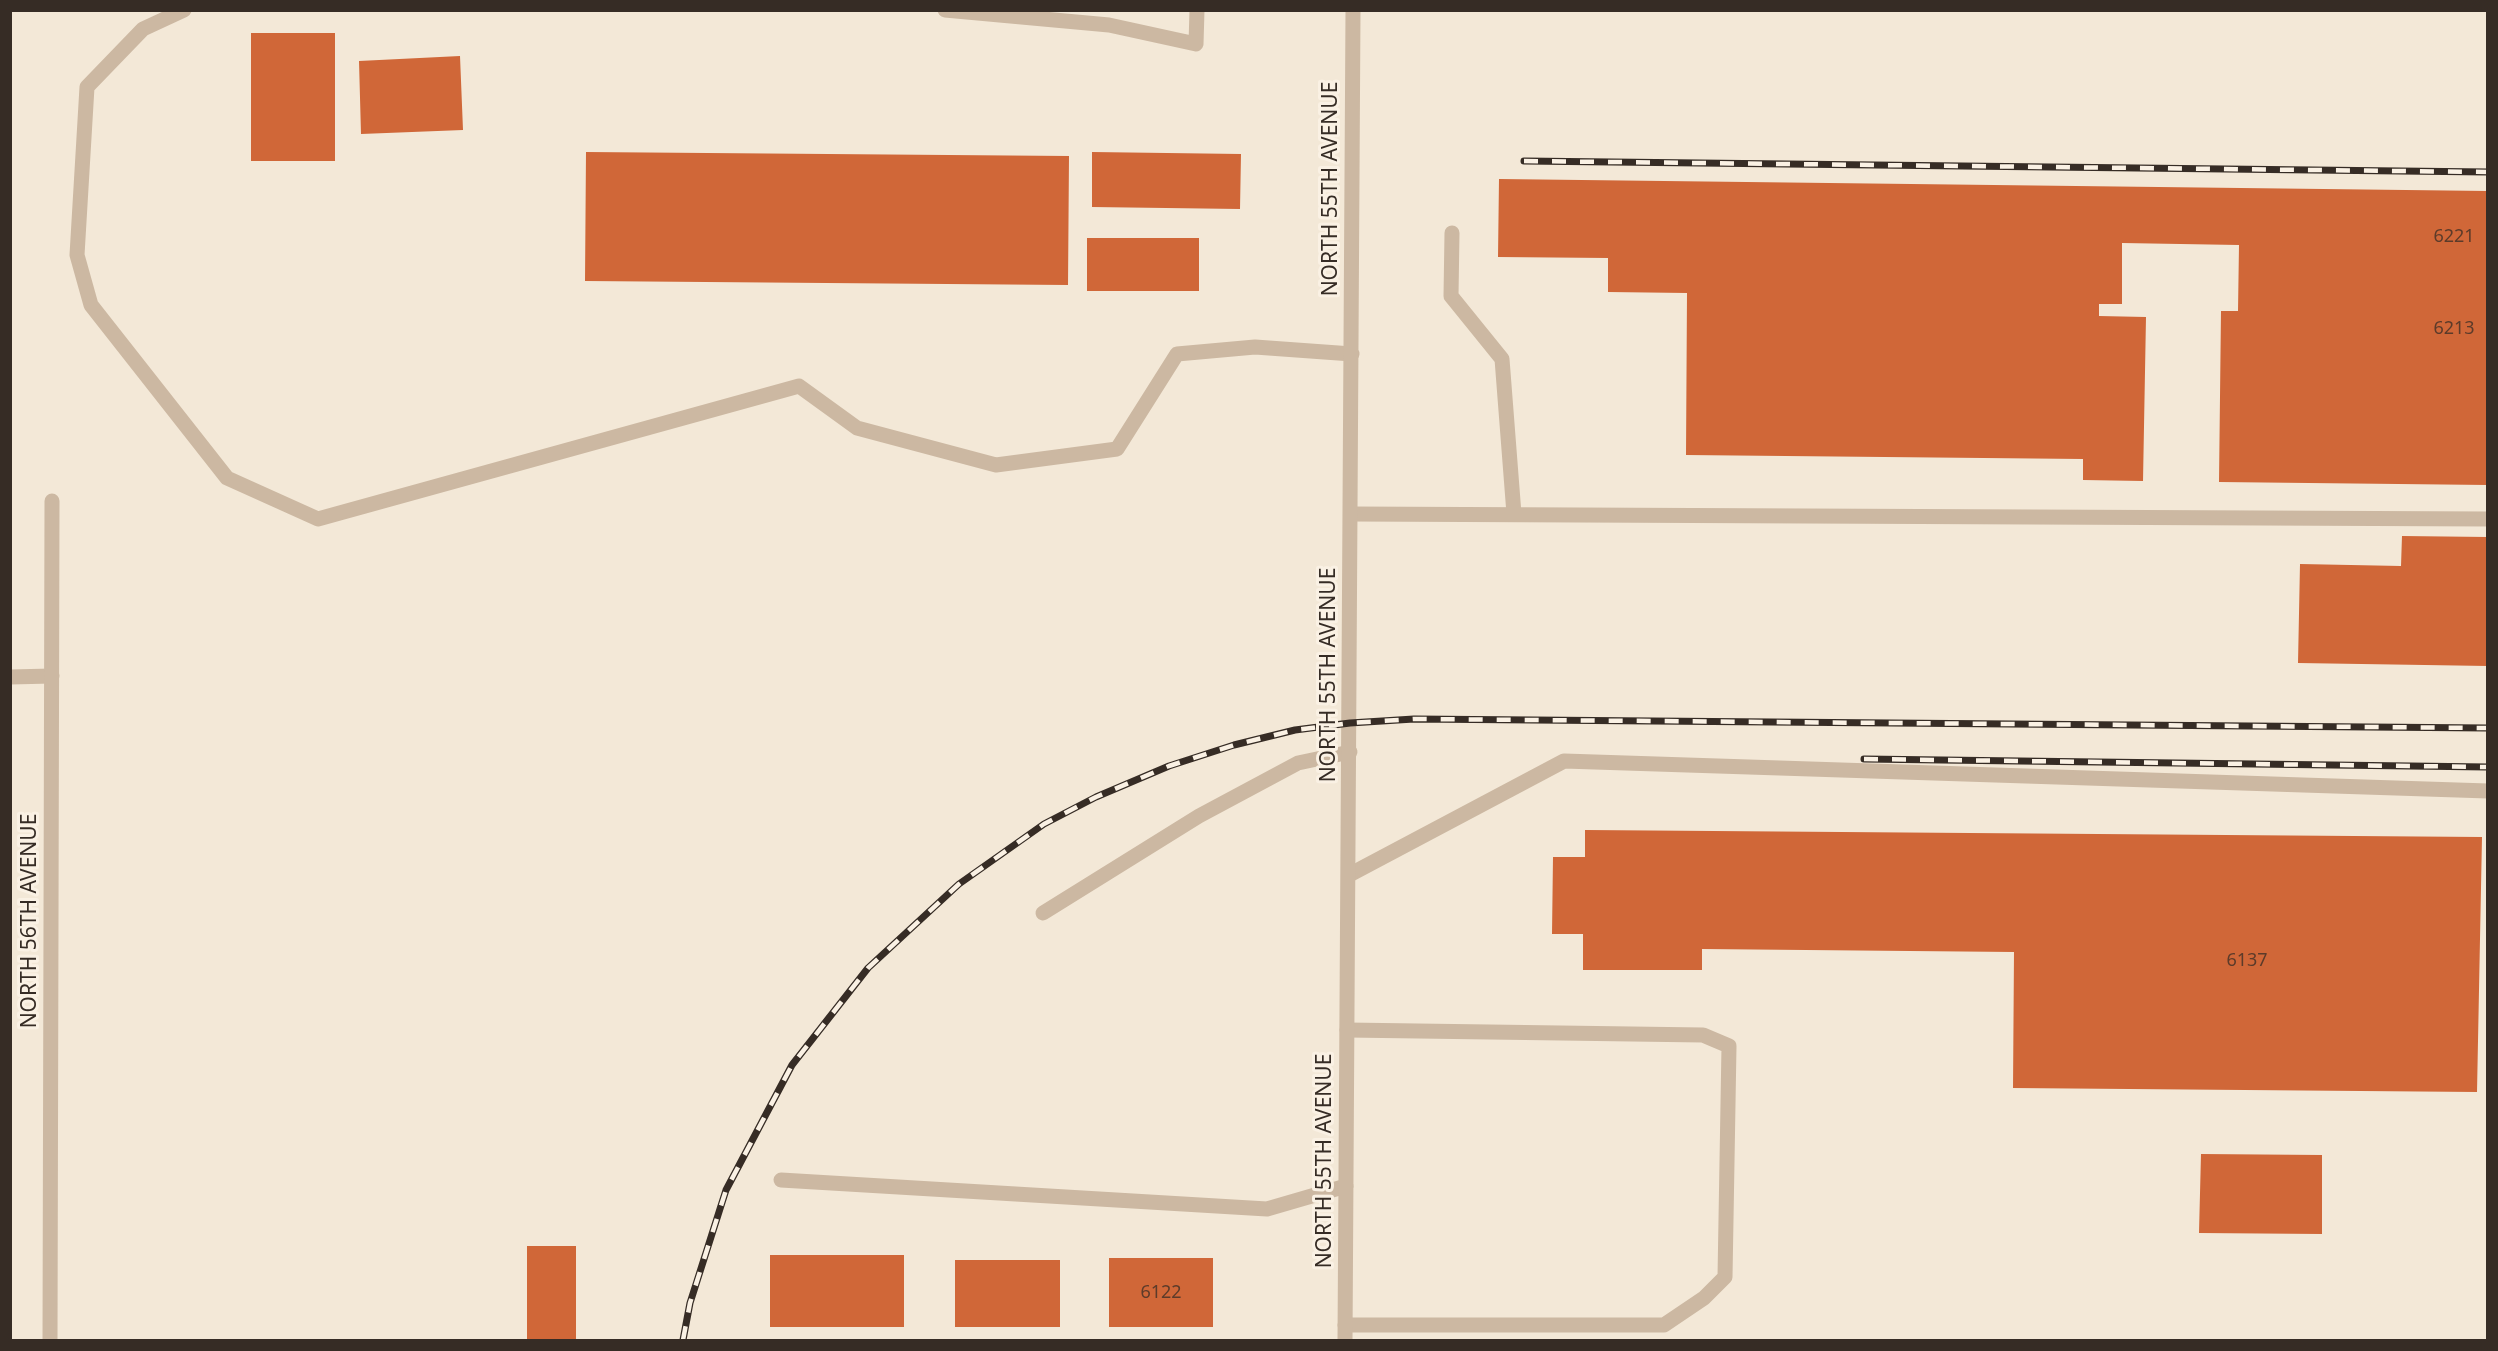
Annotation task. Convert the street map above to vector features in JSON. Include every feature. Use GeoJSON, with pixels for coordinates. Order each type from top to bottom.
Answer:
{"type":"FeatureCollection","features":[{"type":"Feature","properties":{"kind":"street"},"geometry":{"type":"LineString","coordinates":[[184,10],[143,29],[87,87],[77,255],[91,305],[227,478],[318,519],[799,386],[857,428],[996,465],[1117,449],[1177,354],[1255,347],[1352,354]]}},
{"type":"Feature","properties":{"kind":"street"},"geometry":{"type":"LineString","coordinates":[[945,10],[1109,25],[1196,44],[1197,10]]}},
{"type":"Feature","properties":{"kind":"street","name":"NORTH 55TH AVENUE"},"geometry":{"type":"LineString","coordinates":[[1345,1333],[1353,10]]}},
{"type":"Feature","properties":{"kind":"street"},"geometry":{"type":"LineString","coordinates":[[1452,233],[1451,296],[1502,359],[1514,514]]}},
{"type":"Feature","properties":{"kind":"street","name":"NORTH 56TH AVENUE"},"geometry":{"type":"LineString","coordinates":[[50,1341],[52,501]]}},
{"type":"Feature","properties":{"kind":"street"},"geometry":{"type":"LineString","coordinates":[[1351,514],[2487,519]]}},
{"type":"Feature","properties":{"kind":"street"},"geometry":{"type":"LineString","coordinates":[[10,677],[52,676]]}},
{"type":"Feature","properties":{"kind":"street"},"geometry":{"type":"LineString","coordinates":[[1043,913],[1198,816],[1298,763],[1350,752]]}},
{"type":"Feature","properties":{"kind":"street"},"geometry":{"type":"LineString","coordinates":[[1349,875],[1564,761],[2487,791]]}},
{"type":"Feature","properties":{"kind":"street"},"geometry":{"type":"LineString","coordinates":[[1345,1333],[1664,1325],[1704,1298],[1725,1277],[1729,1046],[1703,1035],[1347,1030]]}},
{"type":"Feature","properties":{"kind":"street"},"geometry":{"type":"LineString","coordinates":[[781,1180],[1267,1209],[1346,1186]]}},
{"type":"Feature","properties":{"kind":"building"},"geometry":{"type":"Polygon","coordinates":[[[251,33],[335,33],[335,161],[251,161],[251,33]]]}},
{"type":"Feature","properties":{"kind":"building"},"geometry":{"type":"Polygon","coordinates":[[[460,56],[463,130],[361,134],[359,61],[460,56]]]}},
{"type":"Feature","properties":{"kind":"building"},"geometry":{"type":"Polygon","coordinates":[[[586,152],[1069,156],[1068,285],[585,281],[586,152]]]}},
{"type":"Feature","properties":{"kind":"building"},"geometry":{"type":"Polygon","coordinates":[[[1092,152],[1241,154],[1240,209],[1092,207],[1092,152]]]}},
{"type":"Feature","properties":{"kind":"building"},"geometry":{"type":"Polygon","coordinates":[[[1499,179],[2488,191],[2488,485],[2219,482],[2221,311],[2238,311],[2239,245],[2122,243],[2122,304],[2099,304],[2099,316],[2146,317],[2143,481],[2083,480],[2083,459],[1686,455],[1687,293],[1608,292],[1608,258],[1498,257],[1499,179]]]}},
{"type":"Feature","properties":{"kind":"building"},"geometry":{"type":"Polygon","coordinates":[[[1087,238],[1199,238],[1199,291],[1087,291],[1087,238]]]}},
{"type":"Feature","properties":{"kind":"building"},"geometry":{"type":"Polygon","coordinates":[[[2402,536],[2488,537],[2488,666],[2298,663],[2300,564],[2401,566],[2402,536]]]}},
{"type":"Feature","properties":{"kind":"building"},"geometry":{"type":"Polygon","coordinates":[[[1585,830],[2482,837],[2477,1092],[2013,1088],[2014,952],[1702,949],[1702,970],[1583,970],[1583,934],[1552,934],[1553,857],[1585,857],[1585,830]]]}},
{"type":"Feature","properties":{"kind":"building"},"geometry":{"type":"Polygon","coordinates":[[[2201,1154],[2322,1155],[2322,1234],[2199,1233],[2201,1154]]]}},
{"type":"Feature","properties":{"kind":"building"},"geometry":{"type":"Polygon","coordinates":[[[527,1246],[576,1246],[576,1340],[527,1340],[527,1246]]]}},
{"type":"Feature","properties":{"kind":"building"},"geometry":{"type":"Polygon","coordinates":[[[770,1255],[904,1255],[904,1327],[770,1327],[770,1255]]]}},
{"type":"Feature","properties":{"kind":"building"},"geometry":{"type":"Polygon","coordinates":[[[1109,1258],[1213,1258],[1213,1327],[1109,1327],[1109,1258]]]}},
{"type":"Feature","properties":{"kind":"building"},"geometry":{"type":"Polygon","coordinates":[[[955,1260],[1060,1260],[1060,1327],[955,1327],[955,1260]]]}},
{"type":"Feature","properties":{"kind":"railway"},"geometry":{"type":"LineString","coordinates":[[1524,161],[2488,172]]}},
{"type":"Feature","properties":{"kind":"railway"},"geometry":{"type":"LineString","coordinates":[[683,1340],[690,1303],[726,1190],[792,1065],[868,968],[959,884],[1044,824],[1096,797],[1169,766],[1234,745],[1295,730],[1350,723],[1414,719],[2488,728]]}},
{"type":"Feature","properties":{"kind":"railway"},"geometry":{"type":"LineString","coordinates":[[1864,759],[2488,767]]}}]}
